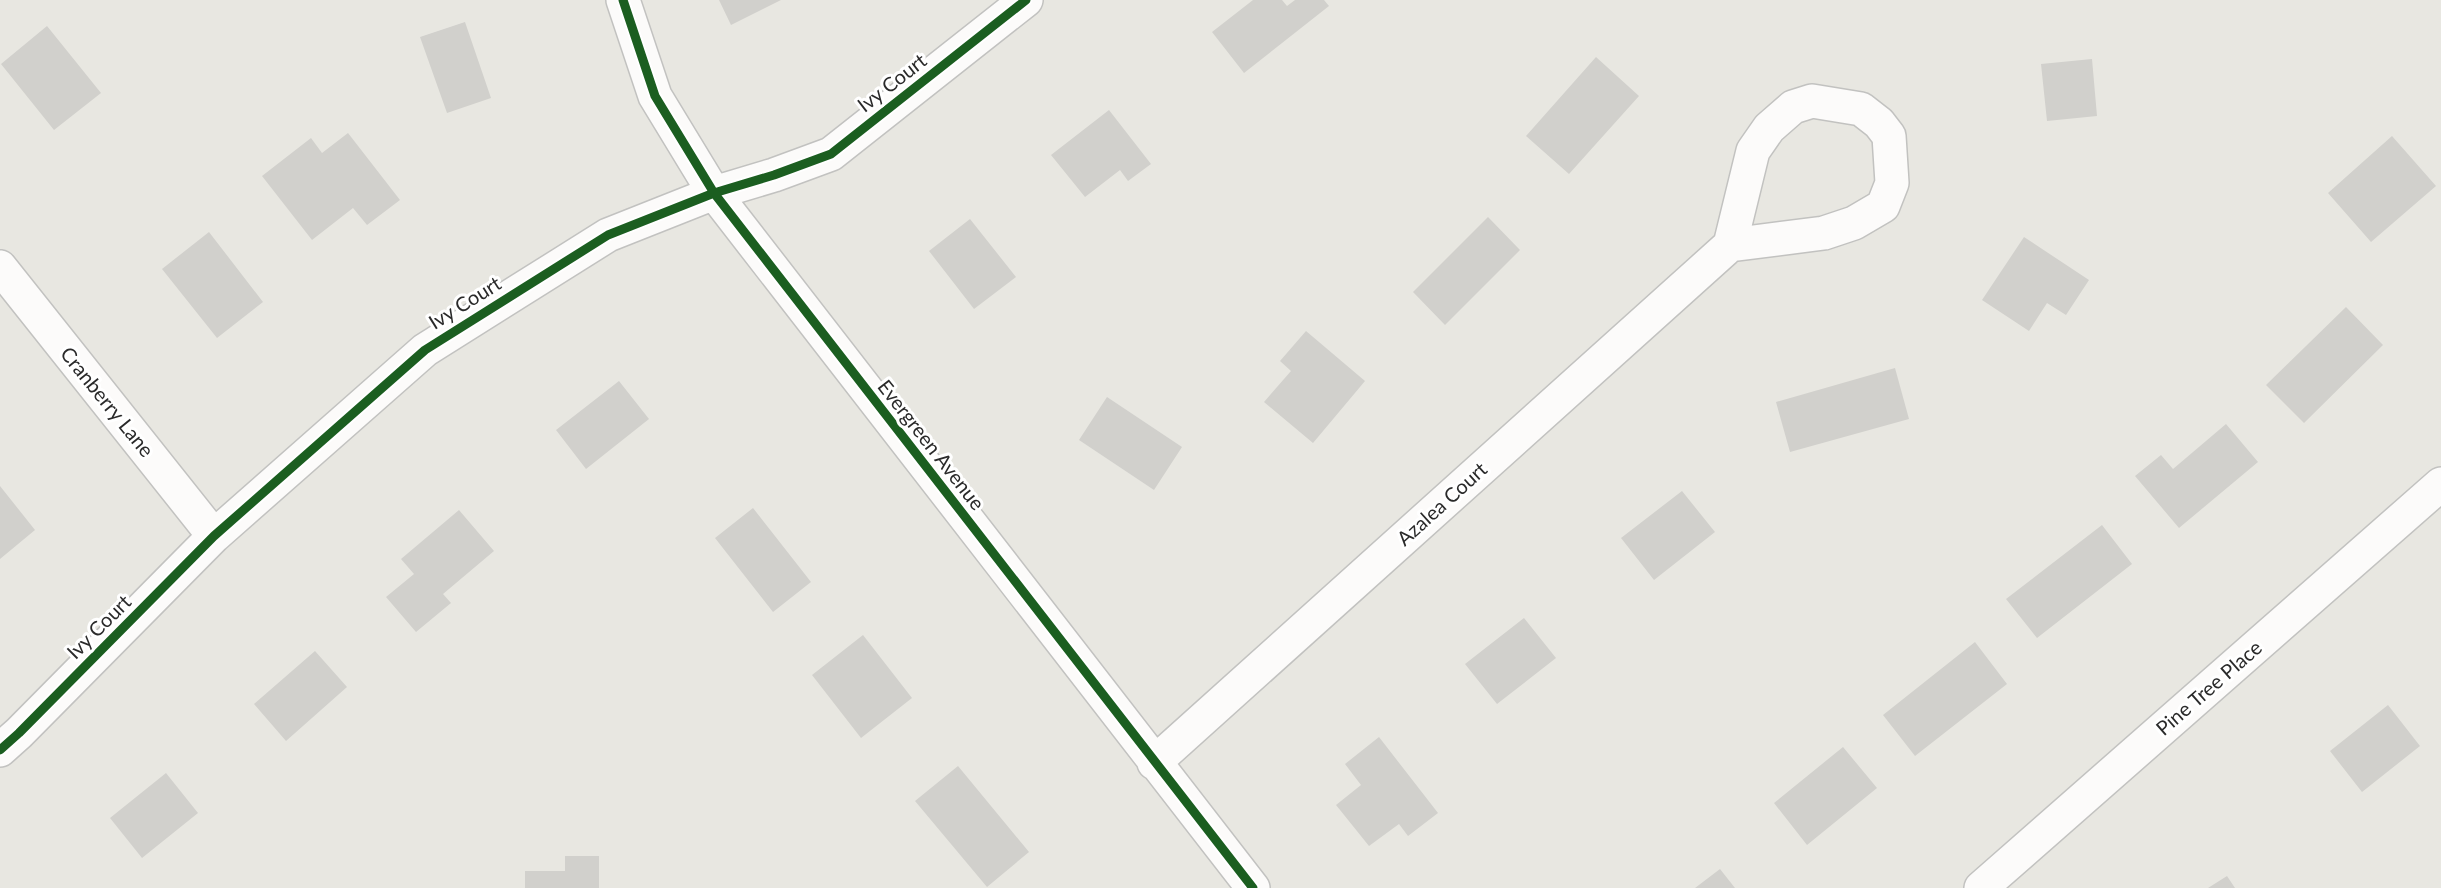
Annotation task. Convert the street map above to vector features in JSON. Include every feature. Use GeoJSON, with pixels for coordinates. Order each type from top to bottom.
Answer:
{"type":"FeatureCollection","features":[{"type":"Feature","properties":{"kind":"street","name":"Evergreen Avenue"},"geometry":{"type":"LineString","coordinates":[[623,0],[655,96],[714,193],[1252,888]]}},
{"type":"Feature","properties":{"kind":"street","name":"Ivy Court"},"geometry":{"type":"LineString","coordinates":[[0,750],[214,536],[425,350],[608,235],[714,193],[774,175],[831,154],[1026,0]]}},
{"type":"Feature","properties":{"kind":"street"},"geometry":{"type":"LineString","coordinates":[[1812,101],[1861,109],[1879,123],[1889,136],[1892,183],[1882,206],[1854,223],[1824,233],[1730,245],[1753,151],[1769,128],[1793,107],[1812,101]]}},
{"type":"Feature","properties":{"kind":"street","name":"Azalea Court"},"geometry":{"type":"LineString","coordinates":[[1154,763],[1730,245]]}},
{"type":"Feature","properties":{"kind":"street","name":"Cranberry Lane"},"geometry":{"type":"LineString","coordinates":[[0,267],[214,536]]}},
{"type":"Feature","properties":{"kind":"street","name":"Pine Tree Place"},"geometry":{"type":"LineString","coordinates":[[1981,888],[2439,486]]}},
{"type":"Feature","properties":{"kind":"building"},"geometry":{"type":"Polygon","coordinates":[[[719,0],[781,0],[731,25],[719,0]]]}},
{"type":"Feature","properties":{"kind":"building"},"geometry":{"type":"Polygon","coordinates":[[[1253,0],[1282,0],[1287,6],[1295,0],[1324,0],[1329,6],[1244,73],[1212,32],[1253,0]]]}},
{"type":"Feature","properties":{"kind":"building"},"geometry":{"type":"Polygon","coordinates":[[[465,22],[491,98],[447,113],[420,37],[465,22]]]}},
{"type":"Feature","properties":{"kind":"building"},"geometry":{"type":"Polygon","coordinates":[[[47,26],[101,93],[54,130],[1,64],[47,26]]]}},
{"type":"Feature","properties":{"kind":"building"},"geometry":{"type":"Polygon","coordinates":[[[1596,57],[1639,96],[1569,174],[1526,136],[1596,57]]]}},
{"type":"Feature","properties":{"kind":"building"},"geometry":{"type":"Polygon","coordinates":[[[2092,59],[2097,116],[2047,121],[2041,64],[2092,59]]]}},
{"type":"Feature","properties":{"kind":"building"},"geometry":{"type":"Polygon","coordinates":[[[1109,110],[1151,164],[1128,181],[1120,170],[1085,197],[1051,155],[1109,110]]]}},
{"type":"Feature","properties":{"kind":"building"},"geometry":{"type":"Polygon","coordinates":[[[348,133],[400,200],[367,225],[353,208],[312,240],[262,176],[311,138],[322,153],[348,133]]]}},
{"type":"Feature","properties":{"kind":"building"},"geometry":{"type":"Polygon","coordinates":[[[2392,136],[2436,186],[2371,242],[2328,193],[2392,136]]]}},
{"type":"Feature","properties":{"kind":"building"},"geometry":{"type":"Polygon","coordinates":[[[1488,217],[1520,250],[1445,325],[1413,292],[1488,217]]]}},
{"type":"Feature","properties":{"kind":"building"},"geometry":{"type":"Polygon","coordinates":[[[970,219],[1016,277],[974,309],[929,251],[970,219]]]}},
{"type":"Feature","properties":{"kind":"building"},"geometry":{"type":"Polygon","coordinates":[[[209,232],[263,302],[217,338],[162,269],[209,232]]]}},
{"type":"Feature","properties":{"kind":"building"},"geometry":{"type":"Polygon","coordinates":[[[2024,237],[2089,280],[2066,315],[2047,303],[2029,331],[1982,300],[2024,237]]]}},
{"type":"Feature","properties":{"kind":"building"},"geometry":{"type":"Polygon","coordinates":[[[2346,307],[2383,345],[2304,423],[2266,385],[2346,307]]]}},
{"type":"Feature","properties":{"kind":"building"},"geometry":{"type":"Polygon","coordinates":[[[1306,331],[1365,381],[1313,443],[1264,402],[1291,371],[1280,361],[1306,331]]]}},
{"type":"Feature","properties":{"kind":"building"},"geometry":{"type":"Polygon","coordinates":[[[1895,368],[1909,419],[1790,452],[1776,402],[1895,368]]]}},
{"type":"Feature","properties":{"kind":"building"},"geometry":{"type":"Polygon","coordinates":[[[619,381],[649,419],[586,469],[556,430],[619,381]]]}},
{"type":"Feature","properties":{"kind":"building"},"geometry":{"type":"Polygon","coordinates":[[[1107,397],[1182,447],[1154,490],[1079,440],[1107,397]]]}},
{"type":"Feature","properties":{"kind":"building"},"geometry":{"type":"Polygon","coordinates":[[[2226,424],[2258,462],[2179,528],[2135,476],[2161,455],[2173,469],[2226,424]]]}},
{"type":"Feature","properties":{"kind":"building"},"geometry":{"type":"Polygon","coordinates":[[[0,486],[35,530],[0,559],[0,486]]]}},
{"type":"Feature","properties":{"kind":"building"},"geometry":{"type":"Polygon","coordinates":[[[1682,491],[1715,532],[1654,580],[1621,538],[1682,491]]]}},
{"type":"Feature","properties":{"kind":"building"},"geometry":{"type":"Polygon","coordinates":[[[753,508],[811,582],[773,612],[715,538],[753,508]]]}},
{"type":"Feature","properties":{"kind":"building"},"geometry":{"type":"Polygon","coordinates":[[[459,510],[494,551],[443,594],[451,603],[416,632],[386,597],[414,574],[401,559],[459,510]]]}},
{"type":"Feature","properties":{"kind":"building"},"geometry":{"type":"Polygon","coordinates":[[[2102,525],[2132,564],[2037,638],[2006,599],[2102,525]]]}},
{"type":"Feature","properties":{"kind":"building"},"geometry":{"type":"Polygon","coordinates":[[[1524,618],[1556,658],[1497,704],[1465,664],[1524,618]]]}},
{"type":"Feature","properties":{"kind":"building"},"geometry":{"type":"Polygon","coordinates":[[[863,635],[912,698],[861,738],[812,675],[863,635]]]}},
{"type":"Feature","properties":{"kind":"building"},"geometry":{"type":"Polygon","coordinates":[[[1975,642],[2007,684],[1915,756],[1883,715],[1975,642]]]}},
{"type":"Feature","properties":{"kind":"building"},"geometry":{"type":"Polygon","coordinates":[[[315,651],[347,687],[286,741],[254,704],[315,651]]]}},
{"type":"Feature","properties":{"kind":"building"},"geometry":{"type":"Polygon","coordinates":[[[2388,705],[2420,746],[2362,792],[2330,751],[2388,705]]]}},
{"type":"Feature","properties":{"kind":"building"},"geometry":{"type":"Polygon","coordinates":[[[1379,737],[1438,813],[1408,836],[1399,824],[1369,846],[1336,805],[1361,785],[1345,764],[1379,737]]]}},
{"type":"Feature","properties":{"kind":"building"},"geometry":{"type":"Polygon","coordinates":[[[1843,747],[1877,788],[1807,845],[1774,803],[1843,747]]]}},
{"type":"Feature","properties":{"kind":"building"},"geometry":{"type":"Polygon","coordinates":[[[958,766],[1029,852],[987,887],[915,801],[958,766]]]}},
{"type":"Feature","properties":{"kind":"building"},"geometry":{"type":"Polygon","coordinates":[[[166,773],[198,813],[142,858],[110,818],[166,773]]]}},
{"type":"Feature","properties":{"kind":"building"},"geometry":{"type":"Polygon","coordinates":[[[565,856],[599,856],[599,888],[525,888],[525,871],[565,871],[565,856]]]}},
{"type":"Feature","properties":{"kind":"building"},"geometry":{"type":"Polygon","coordinates":[[[1720,869],[1735,888],[1695,888],[1720,869]]]}},
{"type":"Feature","properties":{"kind":"building"},"geometry":{"type":"Polygon","coordinates":[[[2227,876],[2235,888],[2208,888],[2227,876]]]}},
{"type":"Feature","properties":{"kind":"cycle path"},"geometry":{"type":"LineString","coordinates":[[623,0],[655,96],[714,193],[1253,888]]}},
{"type":"Feature","properties":{"kind":"cycle path"},"geometry":{"type":"LineString","coordinates":[[0,750],[214,536],[425,350],[608,235],[714,193],[774,175],[831,154],[1026,0]]}}]}
